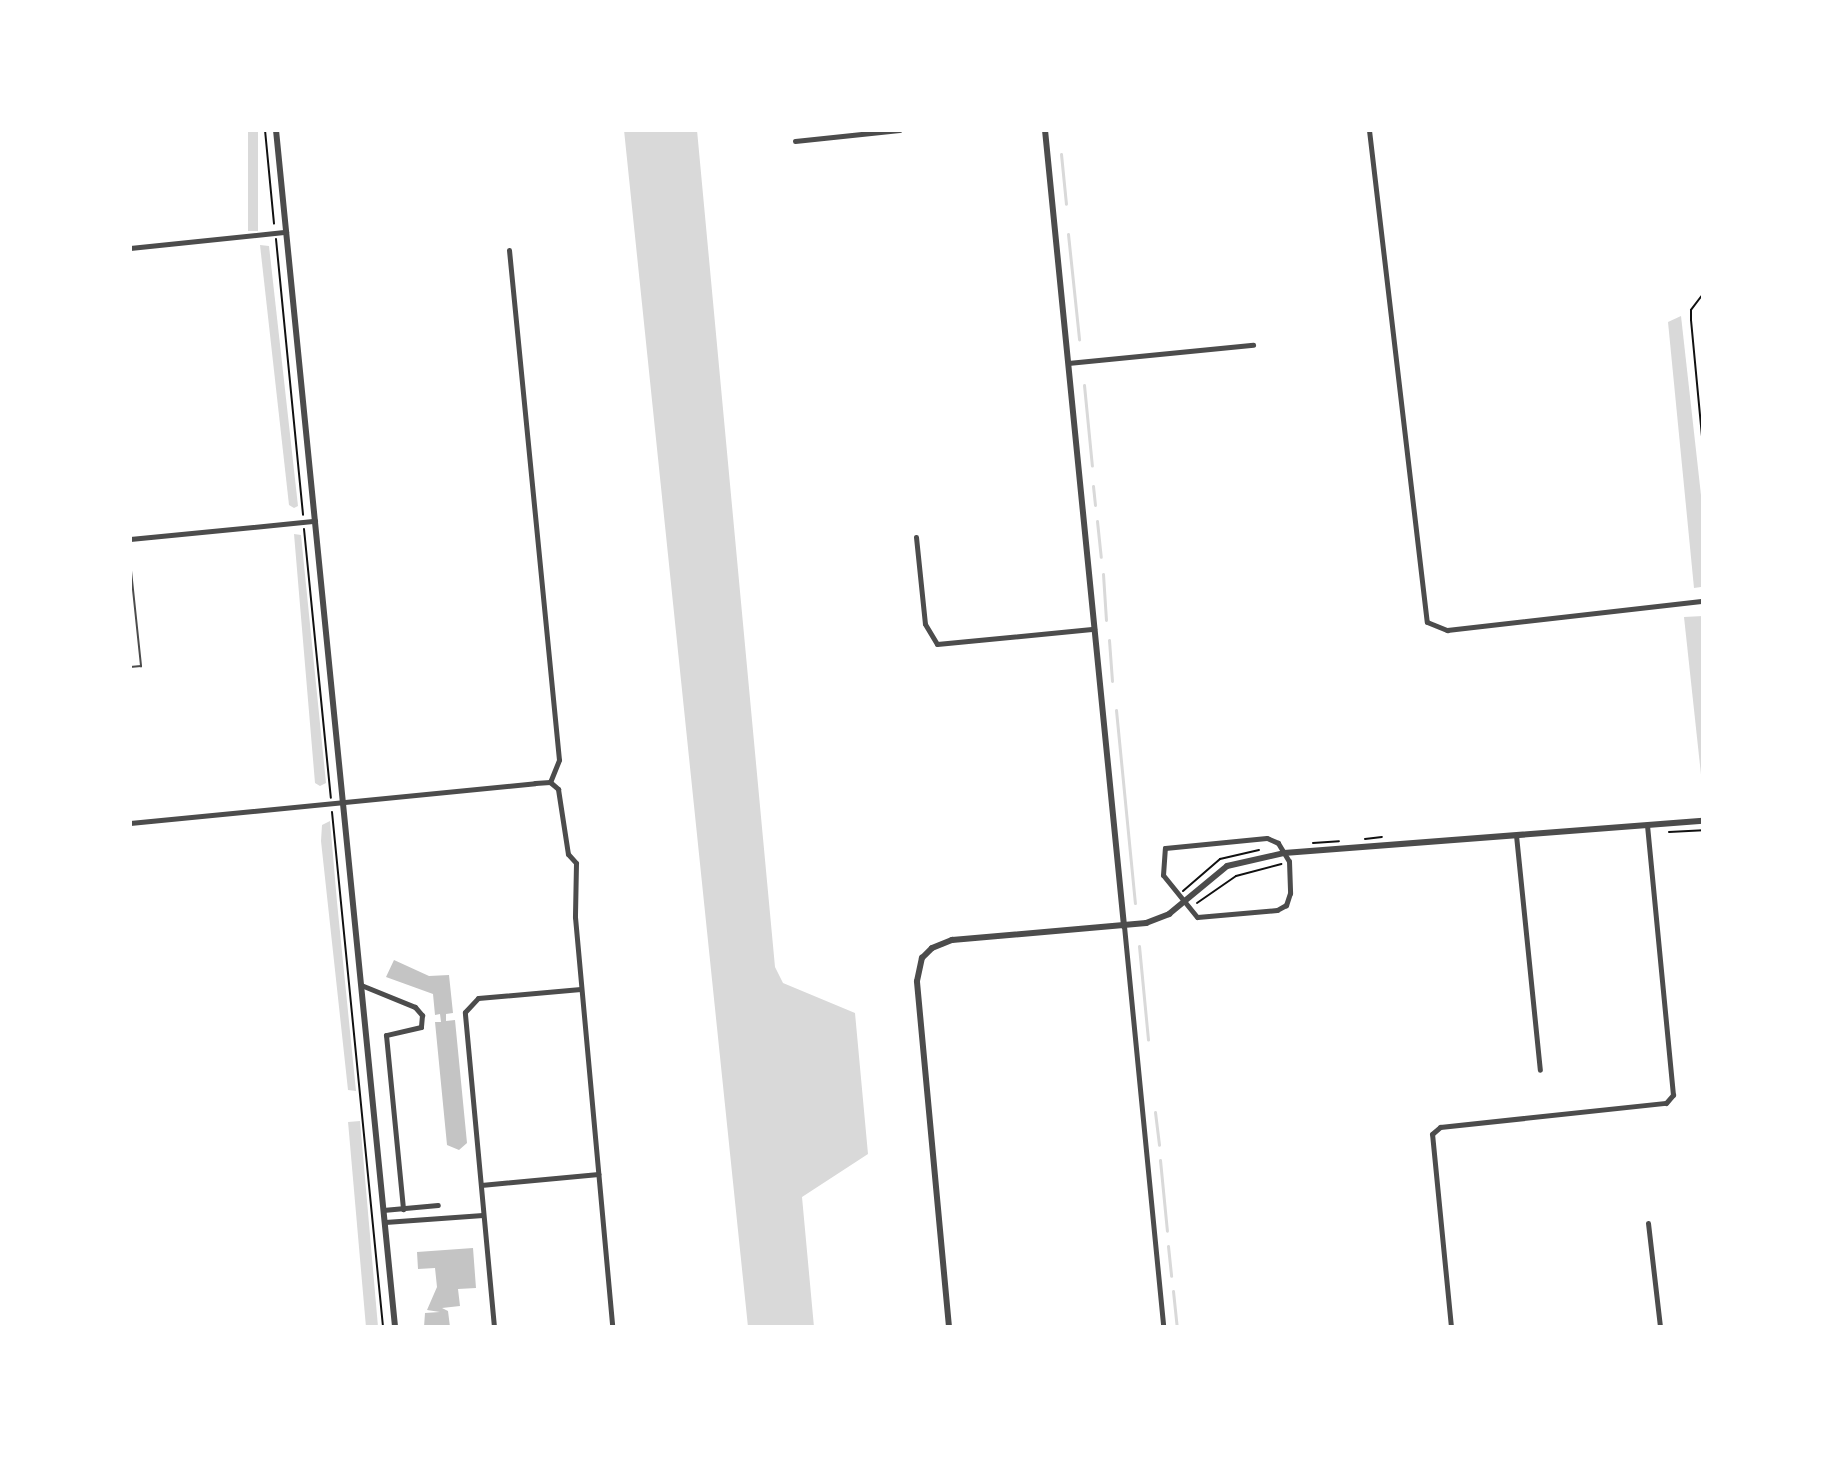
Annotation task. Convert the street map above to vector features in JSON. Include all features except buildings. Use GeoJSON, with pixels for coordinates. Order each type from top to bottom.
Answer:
{"type":"FeatureCollection","features":[{"type":"Feature","properties":{"kind":"street"},"geometry":{"type":"LineString","coordinates":[[276,130],[395,1327]]}},
{"type":"Feature","properties":{"kind":"street"},"geometry":{"type":"LineString","coordinates":[[795,141],[899,130]]}},
{"type":"Feature","properties":{"kind":"street"},"geometry":{"type":"LineString","coordinates":[[1045,130],[1163,1327]]}},
{"type":"Feature","properties":{"kind":"street"},"geometry":{"type":"LineString","coordinates":[[1369,130],[1427,622],[1447,630],[1703,601]]}},
{"type":"Feature","properties":{"kind":"street"},"geometry":{"type":"LineString","coordinates":[[130,248],[286,232]]}},
{"type":"Feature","properties":{"kind":"street"},"geometry":{"type":"LineString","coordinates":[[509,250],[559,760],[550,782]]}},
{"type":"Feature","properties":{"kind":"street"},"geometry":{"type":"LineString","coordinates":[[1068,363],[1253,345]]}},
{"type":"Feature","properties":{"kind":"street"},"geometry":{"type":"LineString","coordinates":[[130,539],[315,521]]}},
{"type":"Feature","properties":{"kind":"street"},"geometry":{"type":"LineString","coordinates":[[916,537],[925,624],[937,644],[1094,629]]}},
{"type":"Feature","properties":{"kind":"street"},"geometry":{"type":"LineString","coordinates":[[130,823],[550,782]]}},
{"type":"Feature","properties":{"kind":"street"},"geometry":{"type":"LineString","coordinates":[[550,782],[563,800],[568,854],[576,863],[581,989],[612,1327]]}},
{"type":"Feature","properties":{"kind":"street"},"geometry":{"type":"LineString","coordinates":[[949,1327],[917,981],[922,958],[952,940],[1124,926],[1169,914],[1186,905],[1227,866],[1284,853],[1703,821]]}},
{"type":"Feature","properties":{"kind":"street"},"geometry":{"type":"LineString","coordinates":[[1451,1327],[1432,1134],[1440,1127],[1666,1103],[1673,1095],[1647,825]]}},
{"type":"Feature","properties":{"kind":"street"},"geometry":{"type":"LineString","coordinates":[[1516,835],[1540,1070]]}},
{"type":"Feature","properties":{"kind":"street"},"geometry":{"type":"LineString","coordinates":[[1267,838],[1284,853],[1289,861],[1290,893],[1286,905],[1277,910],[1197,917],[1163,875],[1160,857],[1165,848],[1267,838]]}},
{"type":"Feature","properties":{"kind":"street"},"geometry":{"type":"LineString","coordinates":[[361,985],[415,1007],[422,1015],[421,1027],[386,1035],[403,1209]]}},
{"type":"Feature","properties":{"kind":"street"},"geometry":{"type":"LineString","coordinates":[[494,1327],[468,1003],[581,989]]}},
{"type":"Feature","properties":{"kind":"street"},"geometry":{"type":"LineString","coordinates":[[481,1185],[598,1174]]}},
{"type":"Feature","properties":{"kind":"street"},"geometry":{"type":"LineString","coordinates":[[383,1210],[438,1205]]}},
{"type":"Feature","properties":{"kind":"street"},"geometry":{"type":"LineString","coordinates":[[385,1222],[483,1215]]}},
{"type":"Feature","properties":{"kind":"street"},"geometry":{"type":"LineString","coordinates":[[1648,1223],[1660,1327]]}},
{"type":"Feature","properties":{"kind":"lane"},"geometry":{"type":"LineString","coordinates":[[130,561],[141,666],[130,667]]}},
{"type":"Feature","properties":{"kind":"path"},"geometry":{"type":"LineString","coordinates":[[265,130],[383,1327]]}},
{"type":"Feature","properties":{"kind":"path"},"geometry":{"type":"LineString","coordinates":[[1703,294],[1691,310],[1703,447]]}},
{"type":"Feature","properties":{"kind":"path"},"geometry":{"type":"LineString","coordinates":[[1186,905],[1236,876],[1289,861]]}},
{"type":"Feature","properties":{"kind":"shaded area"},"geometry":{"type":"Polygon","coordinates":[[[248,130],[258,130],[258,231],[248,231],[248,130]]]}},
{"type":"Feature","properties":{"kind":"shaded area"},"geometry":{"type":"Polygon","coordinates":[[[624,130],[697,130],[775,967],[783,983],[855,1013],[868,1154],[802,1197],[814,1327],[748,1327],[624,130]]]}},
{"type":"Feature","properties":{"kind":"shaded area"},"geometry":{"type":"Polygon","coordinates":[[[260,245],[269,246],[298,506],[294,508],[289,505],[260,245]]]}},
{"type":"Feature","properties":{"kind":"shaded area"},"geometry":{"type":"Polygon","coordinates":[[[1681,316],[1703,513],[1703,574],[1701,587],[1694,588],[1668,322],[1681,316]]]}},
{"type":"Feature","properties":{"kind":"shaded area"},"geometry":{"type":"Polygon","coordinates":[[[294,534],[301,535],[326,783],[320,786],[315,783],[294,534]]]}},
{"type":"Feature","properties":{"kind":"shaded area"},"geometry":{"type":"Polygon","coordinates":[[[1703,616],[1703,793],[1684,617],[1703,616]]]}},
{"type":"Feature","properties":{"kind":"shaded area"},"geometry":{"type":"Polygon","coordinates":[[[330,821],[356,1091],[348,1090],[321,841],[322,825],[330,821]]]}},
{"type":"Feature","properties":{"kind":"shaded area"},"geometry":{"type":"Polygon","coordinates":[[[360,1121],[378,1327],[366,1327],[348,1122],[360,1121]]]}},
{"type":"Feature","properties":{"kind":"waterway"},"geometry":{"type":"LineString","coordinates":[[1061,154],[1066,204]]}},
{"type":"Feature","properties":{"kind":"waterway"},"geometry":{"type":"LineString","coordinates":[[1068,234],[1079,339]]}},
{"type":"Feature","properties":{"kind":"waterway"},"geometry":{"type":"LineString","coordinates":[[1084,385],[1092,466]]}},
{"type":"Feature","properties":{"kind":"waterway"},"geometry":{"type":"LineString","coordinates":[[1093,486],[1095,505]]}},
{"type":"Feature","properties":{"kind":"waterway"},"geometry":{"type":"LineString","coordinates":[[1097,521],[1101,557]]}},
{"type":"Feature","properties":{"kind":"waterway"},"geometry":{"type":"LineString","coordinates":[[1103,574],[1106,620]]}},
{"type":"Feature","properties":{"kind":"waterway"},"geometry":{"type":"LineString","coordinates":[[1109,640],[1112,681]]}},
{"type":"Feature","properties":{"kind":"waterway"},"geometry":{"type":"LineString","coordinates":[[1116,710],[1135,903]]}},
{"type":"Feature","properties":{"kind":"waterway"},"geometry":{"type":"LineString","coordinates":[[1139,946],[1148,1040]]}},
{"type":"Feature","properties":{"kind":"waterway"},"geometry":{"type":"LineString","coordinates":[[1155,1112],[1159,1145]]}},
{"type":"Feature","properties":{"kind":"waterway"},"geometry":{"type":"LineString","coordinates":[[1160,1160],[1167,1231]]}},
{"type":"Feature","properties":{"kind":"waterway"},"geometry":{"type":"LineString","coordinates":[[1168,1246],[1171,1276]]}},
{"type":"Feature","properties":{"kind":"waterway"},"geometry":{"type":"LineString","coordinates":[[1173,1291],[1177,1327]]}}]}
